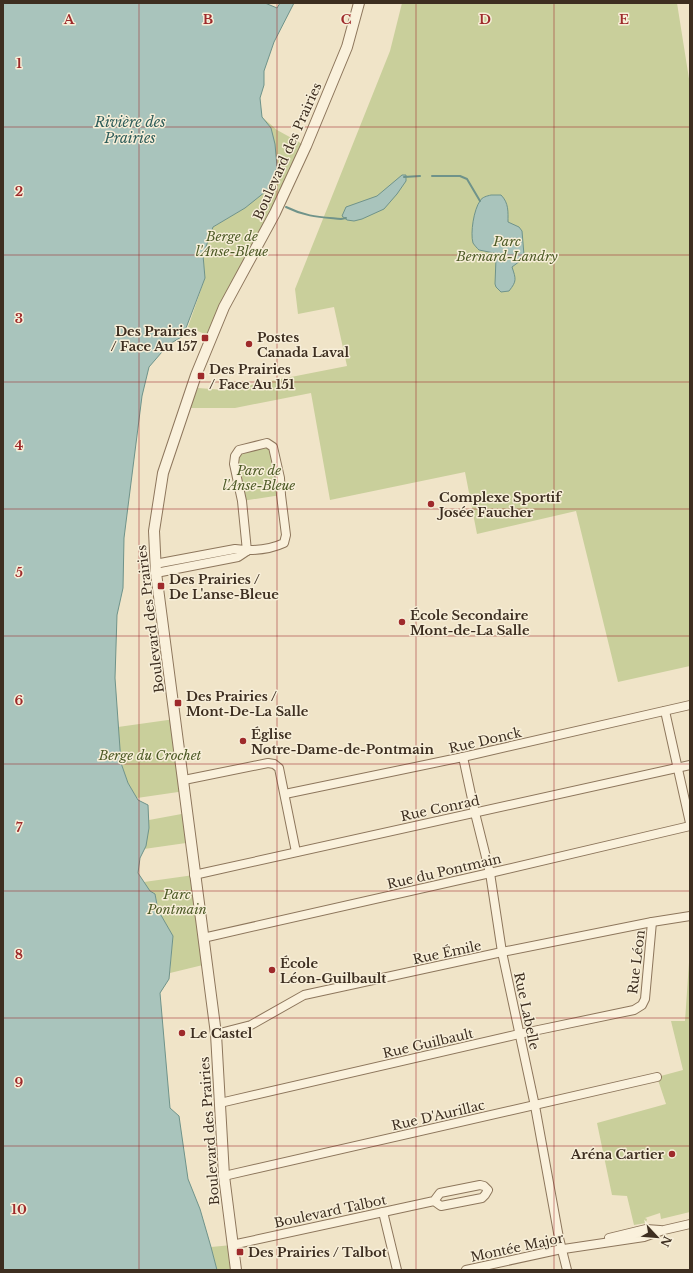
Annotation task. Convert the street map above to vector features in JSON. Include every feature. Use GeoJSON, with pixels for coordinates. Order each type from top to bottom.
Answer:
{"type":"FeatureCollection","features":[{"type":"Feature","properties":{"kind":"street","name":"Boulevard des Prairies"},"geometry":{"type":"LineString","coordinates":[[236,1270],[224,1176],[216,1034],[194,875],[184,780],[155,568],[154,531],[163,472],[196,375],[224,307],[275,213],[306,146],[347,47],[359,3]]}},
{"type":"Feature","properties":{"kind":"street"},"geometry":{"type":"LineString","coordinates":[[155,568],[235,549],[248,551],[277,546],[284,543],[286,535],[280,478],[273,447],[267,444],[239,450],[235,456],[234,464],[242,501],[248,551]]}},
{"type":"Feature","properties":{"kind":"street","name":"Rue Donck"},"geometry":{"type":"LineString","coordinates":[[284,794],[463,757],[690,706]]}},
{"type":"Feature","properties":{"kind":"street"},"geometry":{"type":"LineString","coordinates":[[665,711],[690,824]]}},
{"type":"Feature","properties":{"kind":"street","name":"Rue Labelle"},"geometry":{"type":"LineString","coordinates":[[463,757],[490,873],[502,952],[535,1106],[567,1270]]}},
{"type":"Feature","properties":{"kind":"street"},"geometry":{"type":"LineString","coordinates":[[184,780],[268,763],[274,764],[279,768],[296,852]]}},
{"type":"Feature","properties":{"kind":"street","name":"Rue Conrad"},"geometry":{"type":"LineString","coordinates":[[194,875],[690,765]]}},
{"type":"Feature","properties":{"kind":"street","name":"Rue du Pontmain"},"geometry":{"type":"LineString","coordinates":[[203,938],[490,873],[690,824]]}},
{"type":"Feature","properties":{"kind":"street","name":"Rue Émile"},"geometry":{"type":"LineString","coordinates":[[216,1034],[251,1025],[304,995],[502,952],[652,922],[690,916]]}},
{"type":"Feature","properties":{"kind":"street","name":"Rue Léon"},"geometry":{"type":"LineString","coordinates":[[642,1005],[645,999],[652,922]]}},
{"type":"Feature","properties":{"kind":"street","name":"Rue Guilbault"},"geometry":{"type":"LineString","coordinates":[[220,1103],[519,1034],[634,1010],[642,1005]]}},
{"type":"Feature","properties":{"kind":"street","name":"Rue D'Aurillac"},"geometry":{"type":"LineString","coordinates":[[224,1176],[657,1077]]}},
{"type":"Feature","properties":{"kind":"street","name":"Boulevard Talbot"},"geometry":{"type":"LineString","coordinates":[[232,1245],[434,1201],[440,1193],[480,1185],[484,1186],[488,1190],[486,1195],[482,1198],[441,1206],[434,1201]]}},
{"type":"Feature","properties":{"kind":"street"},"geometry":{"type":"LineString","coordinates":[[383,1212],[397,1270]]}},
{"type":"Feature","properties":{"kind":"street","name":"Montée Major"},"geometry":{"type":"LineString","coordinates":[[466,1270],[562,1249],[632,1239],[690,1224]]}},
{"type":"Feature","properties":{"kind":"green space","name":"Parc Bernard-Landry"},"geometry":{"type":"Polygon","coordinates":[[[402,3],[677,3],[690,85],[690,666],[618,682],[576,511],[477,534],[465,472],[330,500],[311,393],[235,408],[189,408],[198,388],[225,390],[347,366],[334,307],[298,314],[295,289],[390,51],[402,3]]]}},
{"type":"Feature","properties":{"kind":"green space","name":"Berge de l'Anse-Bleue"},"geometry":{"type":"Polygon","coordinates":[[[262,117],[277,130],[306,146],[212,337],[188,327],[205,278],[203,255],[213,227],[245,208],[270,187],[277,167],[271,128],[262,117]]]}},
{"type":"Feature","properties":{"kind":"green space","name":"Parc de l'Anse-Bleue"},"geometry":{"type":"Polygon","coordinates":[[[273,447],[281,495],[242,501],[234,464],[239,450],[273,447]]]}},
{"type":"Feature","properties":{"kind":"green space","name":"Berge du Crochet"},"geometry":{"type":"Polygon","coordinates":[[[175,719],[185,791],[137,798],[128,783],[121,763],[118,727],[175,719]]]}},
{"type":"Feature","properties":{"kind":"green space"},"geometry":{"type":"Polygon","coordinates":[[[187,813],[186,843],[144,849],[149,828],[149,820],[187,813]]]}},
{"type":"Feature","properties":{"kind":"green space","name":"Parc Pontmain"},"geometry":{"type":"Polygon","coordinates":[[[194,875],[207,964],[170,973],[173,936],[158,910],[155,894],[150,892],[144,882],[194,875]]]}},
{"type":"Feature","properties":{"kind":"green space"},"geometry":{"type":"Polygon","coordinates":[[[690,948],[690,1212],[661,1219],[660,1213],[645,1218],[647,1219],[646,1223],[634,1225],[627,1196],[612,1195],[597,1123],[666,1104],[657,1077],[683,1070],[671,1021],[685,1021],[690,948]]]}},
{"type":"Feature","properties":{"kind":"green space"},"geometry":{"type":"Polygon","coordinates":[[[232,1245],[236,1270],[217,1270],[211,1247],[232,1245]]]}},
{"type":"Feature","properties":{"kind":"water","name":"Rivière des Prairies"},"geometry":{"type":"Polygon","coordinates":[[[3,3],[265,3],[277,8],[280,3],[294,3],[274,42],[264,71],[264,85],[260,98],[262,117],[271,128],[275,144],[277,167],[270,188],[245,208],[213,227],[203,255],[205,278],[183,336],[168,345],[149,367],[142,396],[124,538],[123,588],[117,615],[115,678],[121,763],[128,783],[138,800],[148,805],[149,828],[146,846],[140,858],[138,873],[150,891],[155,894],[158,910],[173,936],[169,979],[160,993],[170,1108],[179,1116],[188,1179],[200,1209],[217,1270],[3,1270],[3,3]]]}},
{"type":"Feature","properties":{"kind":"water"},"geometry":{"type":"Polygon","coordinates":[[[402,175],[406,175],[406,181],[384,209],[354,221],[347,220],[342,216],[346,207],[377,196],[402,175]]]}},
{"type":"Feature","properties":{"kind":"water"},"geometry":{"type":"Polygon","coordinates":[[[491,195],[501,195],[504,198],[507,204],[508,222],[519,227],[522,231],[524,255],[520,261],[512,267],[515,280],[509,291],[501,292],[496,287],[496,258],[494,253],[479,250],[473,243],[472,239],[474,215],[478,205],[482,199],[491,195]]]}},
{"type":"Feature","properties":{"kind":"waterway"},"geometry":{"type":"LineString","coordinates":[[404,177],[420,176]]}},
{"type":"Feature","properties":{"kind":"waterway"},"geometry":{"type":"LineString","coordinates":[[432,176],[460,176],[467,179],[480,201]]}},
{"type":"Feature","properties":{"kind":"waterway"},"geometry":{"type":"LineString","coordinates":[[286,207],[300,213],[313,216],[341,219],[346,218]]}},
{"type":"Feature","properties":{"kind":"place","name":"Des Prairies / Face Au 157"},"geometry":{"type":"Point","coordinates":[205,338]}},
{"type":"Feature","properties":{"kind":"place","name":"Postes Canada Laval"},"geometry":{"type":"Point","coordinates":[249,344]}},
{"type":"Feature","properties":{"kind":"place","name":"Des Prairies / Face Au 151"},"geometry":{"type":"Point","coordinates":[201,376]}},
{"type":"Feature","properties":{"kind":"place","name":"Complexe Sportif Josée Faucher"},"geometry":{"type":"Point","coordinates":[431,504]}},
{"type":"Feature","properties":{"kind":"place","name":"Des Prairies / De L'anse-Bleue"},"geometry":{"type":"Point","coordinates":[161,586]}},
{"type":"Feature","properties":{"kind":"place","name":"École Secondaire Mont-de-La Salle"},"geometry":{"type":"Point","coordinates":[402,622]}},
{"type":"Feature","properties":{"kind":"place","name":"Des Prairies / Mont-De-La Salle"},"geometry":{"type":"Point","coordinates":[178,703]}},
{"type":"Feature","properties":{"kind":"place","name":"Église Notre-Dame-de-Pontmain"},"geometry":{"type":"Point","coordinates":[243,741]}},
{"type":"Feature","properties":{"kind":"place","name":"École Léon-Guilbault"},"geometry":{"type":"Point","coordinates":[272,970]}},
{"type":"Feature","properties":{"kind":"place","name":"Le Castel"},"geometry":{"type":"Point","coordinates":[182,1033]}},
{"type":"Feature","properties":{"kind":"place","name":"Aréna Cartier"},"geometry":{"type":"Point","coordinates":[672,1154]}},
{"type":"Feature","properties":{"kind":"place","name":"Des Prairies / Talbot"},"geometry":{"type":"Point","coordinates":[240,1252]}}]}
